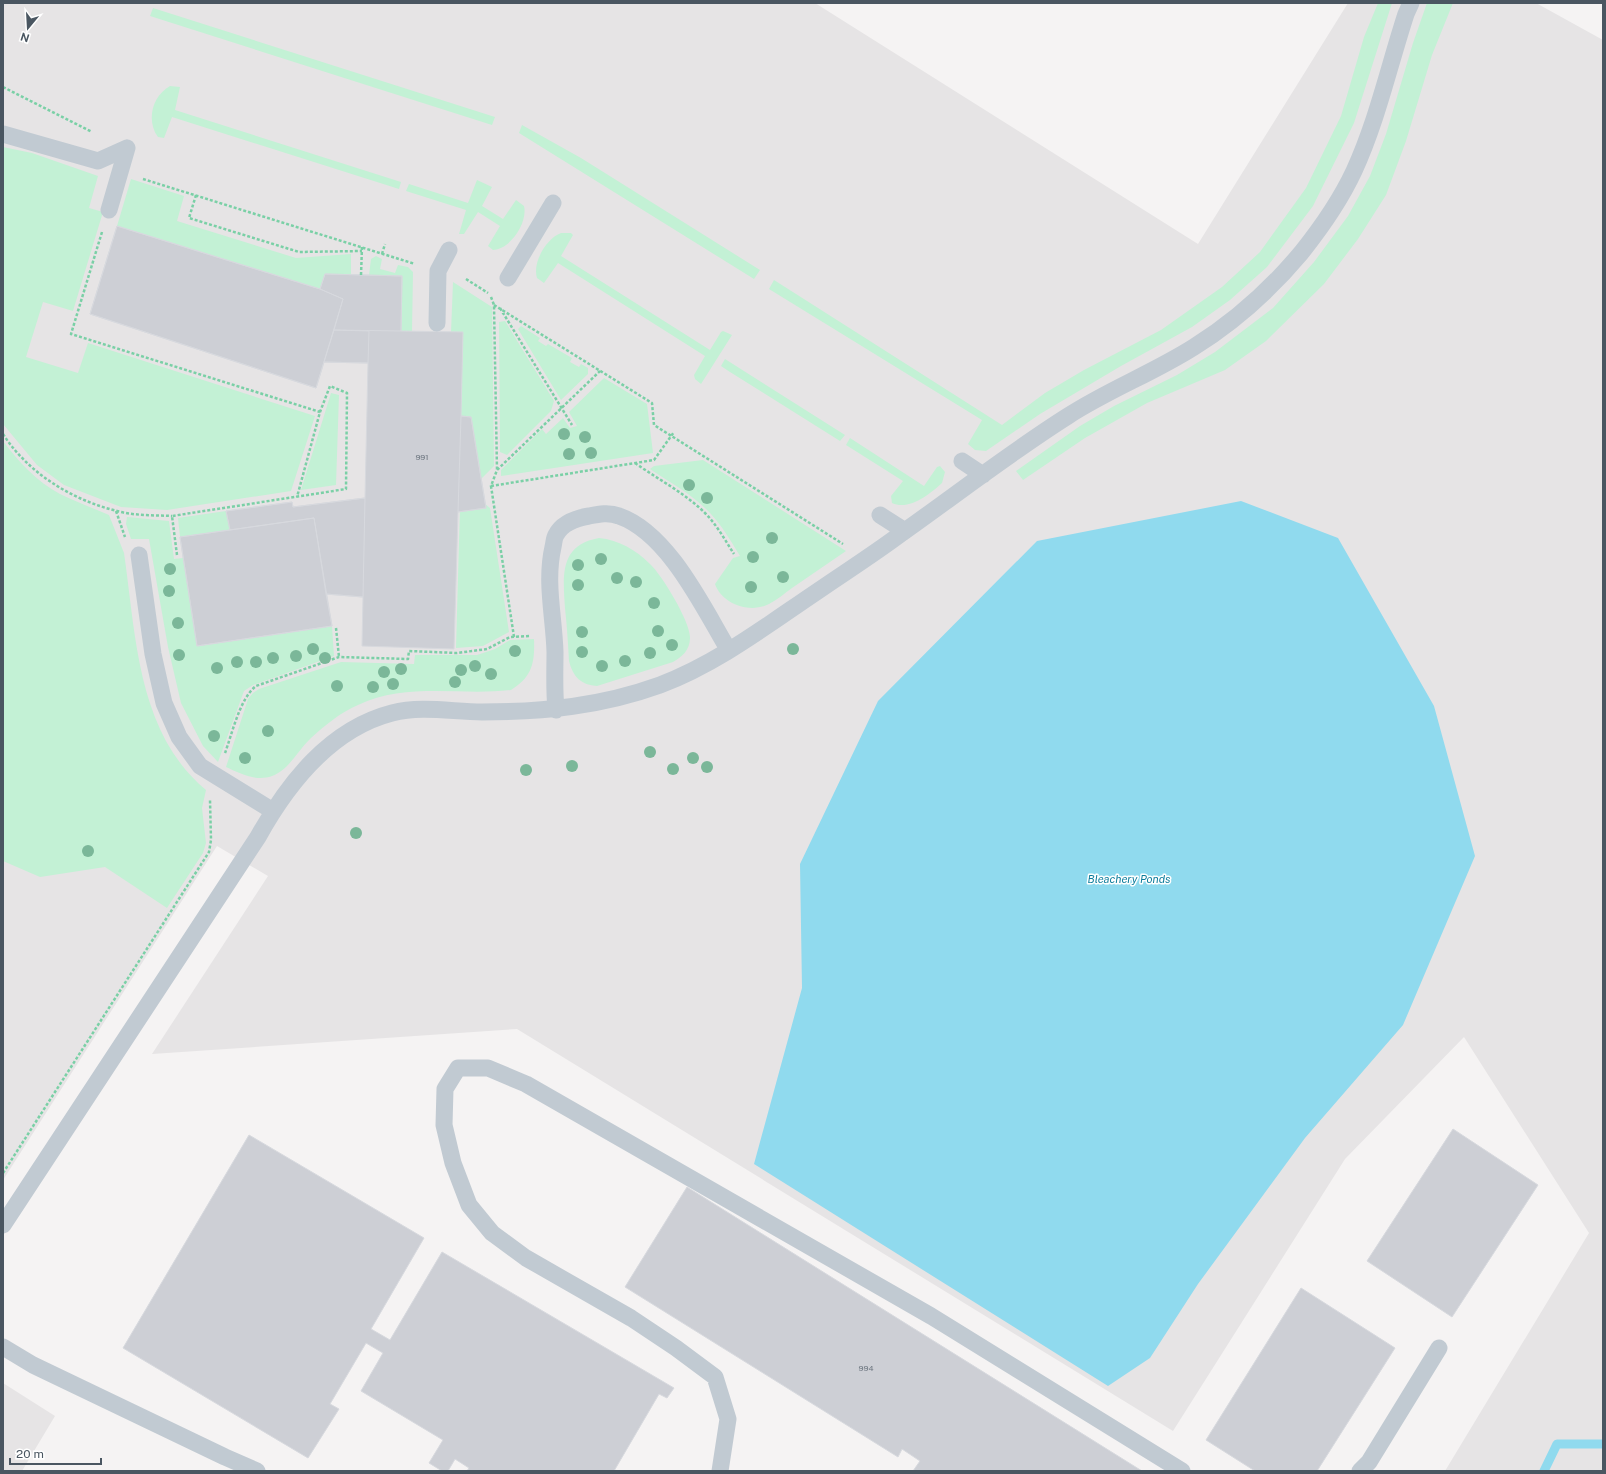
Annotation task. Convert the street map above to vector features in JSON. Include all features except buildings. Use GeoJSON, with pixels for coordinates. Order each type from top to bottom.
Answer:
{"type":"FeatureCollection","features":[{"type":"Feature","properties":{"kind":"lane"},"geometry":{"type":"LineString","coordinates":[[3,1225],[258,837],[273,811],[310,764],[328,746],[348,732],[373,719],[396,712],[422,709],[476,712],[556,710],[625,697],[663,684],[701,666],[758,632],[1068,416],[1192,349],[1229,324],[1256,301],[1300,255],[1338,200],[1354,171],[1370,130],[1406,14],[1411,3]]}},
{"type":"Feature","properties":{"kind":"lane"},"geometry":{"type":"LineString","coordinates":[[3,134],[98,161],[128,148]]}},
{"type":"Feature","properties":{"kind":"lane"},"geometry":{"type":"LineString","coordinates":[[109,210],[128,148]]}},
{"type":"Feature","properties":{"kind":"lane"},"geometry":{"type":"LineString","coordinates":[[508,278],[553,203]]}},
{"type":"Feature","properties":{"kind":"lane"},"geometry":{"type":"LineString","coordinates":[[437,323],[438,271],[449,250]]}},
{"type":"Feature","properties":{"kind":"lane"},"geometry":{"type":"LineString","coordinates":[[962,461],[983,475]]}},
{"type":"Feature","properties":{"kind":"lane"},"geometry":{"type":"LineString","coordinates":[[556,710],[554,687],[555,652],[549,593],[550,559],[556,535],[567,523],[578,518],[603,513],[618,515],[637,525],[663,546],[700,602],[728,649]]}},
{"type":"Feature","properties":{"kind":"lane"},"geometry":{"type":"LineString","coordinates":[[880,515],[905,531]]}},
{"type":"Feature","properties":{"kind":"lane"},"geometry":{"type":"LineString","coordinates":[[138,556],[153,654],[164,703],[179,737],[200,766],[273,811]]}},
{"type":"Feature","properties":{"kind":"lane"},"geometry":{"type":"LineString","coordinates":[[720,1471],[728,1418],[715,1377],[676,1348],[631,1318],[526,1258],[492,1233],[469,1205],[453,1163],[444,1125],[445,1090],[458,1068],[488,1068],[526,1084],[931,1316],[1182,1471]]}},
{"type":"Feature","properties":{"kind":"lane"},"geometry":{"type":"LineString","coordinates":[[3,1347],[40,1368],[225,1458],[257,1471]]}},
{"type":"Feature","properties":{"kind":"lane"},"geometry":{"type":"LineString","coordinates":[[1360,1471],[1369,1462],[1439,1348]]}},
{"type":"Feature","properties":{"kind":"path"},"geometry":{"type":"LineString","coordinates":[[3,87],[33,104],[128,148]]}},
{"type":"Feature","properties":{"kind":"path"},"geometry":{"type":"LineString","coordinates":[[140,178],[415,264],[417,268]]}},
{"type":"Feature","properties":{"kind":"path"},"geometry":{"type":"LineString","coordinates":[[196,196],[189,218],[299,252],[362,251]]}},
{"type":"Feature","properties":{"kind":"path"},"geometry":{"type":"LineString","coordinates":[[109,210],[71,334],[320,412]]}},
{"type":"Feature","properties":{"kind":"path"},"geometry":{"type":"LineString","coordinates":[[382,254],[385,244]]}},
{"type":"Feature","properties":{"kind":"path"},"geometry":{"type":"LineString","coordinates":[[361,275],[362,247]]}},
{"type":"Feature","properties":{"kind":"path"},"geometry":{"type":"LineString","coordinates":[[466,279],[490,295],[494,305],[497,470],[491,486],[514,637]]}},
{"type":"Feature","properties":{"kind":"path"},"geometry":{"type":"LineString","coordinates":[[494,305],[652,403],[654,425],[849,548]]}},
{"type":"Feature","properties":{"kind":"path"},"geometry":{"type":"LineString","coordinates":[[500,308],[572,425]]}},
{"type":"Feature","properties":{"kind":"path"},"geometry":{"type":"LineString","coordinates":[[497,470],[600,371]]}},
{"type":"Feature","properties":{"kind":"path"},"geometry":{"type":"LineString","coordinates":[[3,434],[32,469],[55,485],[116,511],[131,514],[172,516],[297,497],[346,489],[347,393],[330,386],[320,412],[297,497]]}},
{"type":"Feature","properties":{"kind":"path"},"geometry":{"type":"LineString","coordinates":[[491,486],[654,460],[674,432]]}},
{"type":"Feature","properties":{"kind":"path"},"geometry":{"type":"LineString","coordinates":[[635,463],[688,497],[706,514],[720,531],[734,554]]}},
{"type":"Feature","properties":{"kind":"path"},"geometry":{"type":"LineString","coordinates":[[172,516],[177,555]]}},
{"type":"Feature","properties":{"kind":"path"},"geometry":{"type":"LineString","coordinates":[[336,628],[339,657]]}},
{"type":"Feature","properties":{"kind":"path"},"geometry":{"type":"LineString","coordinates":[[225,754],[244,702],[250,691],[256,686],[339,657],[408,658],[409,651],[457,653],[487,650],[510,637],[533,636]]}},
{"type":"Feature","properties":{"kind":"path"},"geometry":{"type":"LineString","coordinates":[[3,1173],[209,852],[211,840],[210,796]]}},
{"type":"Feature","properties":{"kind":"shaded area"},"geometry":{"type":"Polygon","coordinates":[[[3,3],[815,3],[1198,244],[1348,3],[1536,3],[1603,40],[1603,1471],[1445,1471],[1589,1233],[1464,1037],[1345,1159],[1173,1431],[517,1029],[152,1054],[268,876],[217,846],[3,1180],[3,3]]]}},
{"type":"Feature","properties":{"kind":"shaded area"},"geometry":{"type":"Polygon","coordinates":[[[3,1383],[55,1416],[22,1471],[3,1471],[3,1383]]]}},
{"type":"Feature","properties":{"kind":"green space"},"geometry":{"type":"Polygon","coordinates":[[[1378,3],[1392,3],[1354,123],[1313,206],[1267,267],[1230,300],[1192,327],[1121,366],[1040,414],[986,451],[975,450],[968,444],[982,420],[769,289],[774,280],[1002,425],[1045,393],[1084,370],[1161,330],[1222,287],[1260,252],[1306,188],[1341,116],[1364,37],[1378,3]]]}},
{"type":"Feature","properties":{"kind":"green space"},"geometry":{"type":"Polygon","coordinates":[[[1427,3],[1453,3],[1432,55],[1406,141],[1386,195],[1358,239],[1324,284],[1266,341],[1225,370],[1147,403],[1085,438],[1023,480],[1016,471],[1080,426],[1114,406],[1177,375],[1215,352],[1273,308],[1314,262],[1348,216],[1370,176],[1386,134],[1413,43],[1427,3]]]}},
{"type":"Feature","properties":{"kind":"green space"},"geometry":{"type":"Polygon","coordinates":[[[153,8],[495,117],[492,125],[150,16],[153,8]]]}},
{"type":"Feature","properties":{"kind":"green space"},"geometry":{"type":"Polygon","coordinates":[[[170,86],[180,87],[175,110],[401,182],[399,189],[172,117],[164,138],[158,137],[152,124],[153,109],[159,96],[170,86]]]}},
{"type":"Feature","properties":{"kind":"green space"},"geometry":{"type":"Polygon","coordinates":[[[522,125],[581,158],[760,270],[754,279],[519,133],[522,125]]]}},
{"type":"Feature","properties":{"kind":"green space"},"geometry":{"type":"Polygon","coordinates":[[[3,147],[32,153],[98,176],[89,208],[103,212],[73,311],[43,302],[26,357],[78,373],[88,343],[315,416],[291,491],[167,510],[121,507],[64,485],[37,465],[3,424],[3,147]]]}},
{"type":"Feature","properties":{"kind":"green space"},"geometry":{"type":"Polygon","coordinates":[[[131,179],[184,196],[177,221],[296,258],[351,254],[351,275],[325,274],[320,289],[117,226],[131,179]]]}},
{"type":"Feature","properties":{"kind":"green space"},"geometry":{"type":"Polygon","coordinates":[[[477,180],[492,187],[482,206],[503,219],[516,200],[524,206],[525,212],[521,227],[517,234],[506,245],[493,250],[488,246],[500,226],[478,212],[464,234],[459,234],[466,210],[406,191],[409,184],[468,203],[477,180]]]}},
{"type":"Feature","properties":{"kind":"green space"},"geometry":{"type":"Polygon","coordinates":[[[561,233],[571,233],[573,235],[561,256],[710,350],[721,332],[723,331],[732,335],[701,384],[695,379],[694,375],[705,356],[558,263],[544,283],[537,278],[537,265],[542,251],[551,240],[561,233]]]}},
{"type":"Feature","properties":{"kind":"green space"},"geometry":{"type":"Polygon","coordinates":[[[376,256],[382,259],[380,269],[395,273],[398,265],[408,267],[413,272],[412,332],[401,331],[402,276],[369,275],[371,259],[376,256]]]}},
{"type":"Feature","properties":{"kind":"green space"},"geometry":{"type":"Polygon","coordinates":[[[453,282],[492,307],[494,466],[482,478],[459,479],[463,333],[451,332],[453,282]]]}},
{"type":"Feature","properties":{"kind":"green space"},"geometry":{"type":"Polygon","coordinates":[[[505,321],[554,401],[551,411],[507,455],[500,452],[499,322],[505,321]]]}},
{"type":"Feature","properties":{"kind":"green space"},"geometry":{"type":"Polygon","coordinates":[[[521,326],[540,338],[538,341],[546,346],[548,344],[572,358],[570,362],[579,367],[581,364],[588,368],[588,374],[561,400],[518,329],[521,326]]]}},
{"type":"Feature","properties":{"kind":"green space"},"geometry":{"type":"Polygon","coordinates":[[[725,359],[845,435],[840,441],[730,372],[721,366],[725,359]]]}},
{"type":"Feature","properties":{"kind":"green space"},"geometry":{"type":"Polygon","coordinates":[[[604,378],[647,404],[653,453],[501,476],[501,470],[542,429],[546,434],[563,418],[570,428],[577,426],[569,412],[604,378]]]}},
{"type":"Feature","properties":{"kind":"green space"},"geometry":{"type":"Polygon","coordinates":[[[331,393],[339,395],[336,485],[301,490],[331,393]]]}},
{"type":"Feature","properties":{"kind":"green space"},"geometry":{"type":"Polygon","coordinates":[[[850,438],[924,486],[937,467],[940,466],[945,472],[942,483],[932,492],[912,503],[899,505],[892,503],[891,496],[903,481],[846,445],[850,438]]]}},
{"type":"Feature","properties":{"kind":"green space"},"geometry":{"type":"Polygon","coordinates":[[[3,441],[28,470],[52,489],[72,500],[109,515],[124,553],[137,649],[153,712],[166,740],[183,767],[206,790],[202,808],[206,843],[203,853],[167,908],[105,867],[40,877],[3,861],[3,441]]]}},
{"type":"Feature","properties":{"kind":"green space"},"geometry":{"type":"Polygon","coordinates":[[[703,460],[846,551],[769,604],[754,608],[745,607],[730,602],[719,591],[715,584],[733,558],[740,556],[737,550],[710,513],[696,500],[650,469],[654,466],[703,460]]]}},
{"type":"Feature","properties":{"kind":"green space"},"geometry":{"type":"Polygon","coordinates":[[[485,504],[490,508],[509,632],[483,646],[456,648],[460,507],[485,504]]]}},
{"type":"Feature","properties":{"kind":"green space"},"geometry":{"type":"Polygon","coordinates":[[[226,511],[230,530],[180,537],[178,518],[226,511]]]}},
{"type":"Feature","properties":{"kind":"green space"},"geometry":{"type":"Polygon","coordinates":[[[127,517],[169,521],[174,559],[183,558],[197,646],[332,626],[334,656],[253,685],[244,691],[218,762],[203,746],[181,703],[168,647],[149,539],[131,539],[126,524],[127,517]]]}},
{"type":"Feature","properties":{"kind":"green space"},"geometry":{"type":"Polygon","coordinates":[[[599,538],[627,546],[650,564],[661,578],[681,611],[689,631],[690,642],[685,653],[673,662],[597,686],[586,684],[578,679],[573,672],[569,661],[564,574],[570,555],[577,547],[586,542],[599,538]]]}},
{"type":"Feature","properties":{"kind":"green space"},"geometry":{"type":"Polygon","coordinates":[[[534,639],[534,655],[531,669],[524,680],[511,690],[414,692],[376,698],[345,711],[321,729],[306,743],[288,765],[272,776],[266,778],[254,777],[242,774],[226,767],[248,699],[259,689],[341,662],[414,664],[415,655],[477,655],[495,649],[510,640],[534,639]]]}},
{"type":"Feature","properties":{"kind":"water","name":"Bleachery Ponds"},"geometry":{"type":"Polygon","coordinates":[[[1241,501],[1338,538],[1434,706],[1475,856],[1403,1025],[1305,1138],[1198,1284],[1150,1358],[1108,1386],[754,1164],[802,988],[800,864],[878,701],[1037,541],[1241,501]]]}},
{"type":"Feature","properties":{"kind":"waterway"},"geometry":{"type":"LineString","coordinates":[[1544,1471],[1557,1444],[1603,1444]]}}]}
